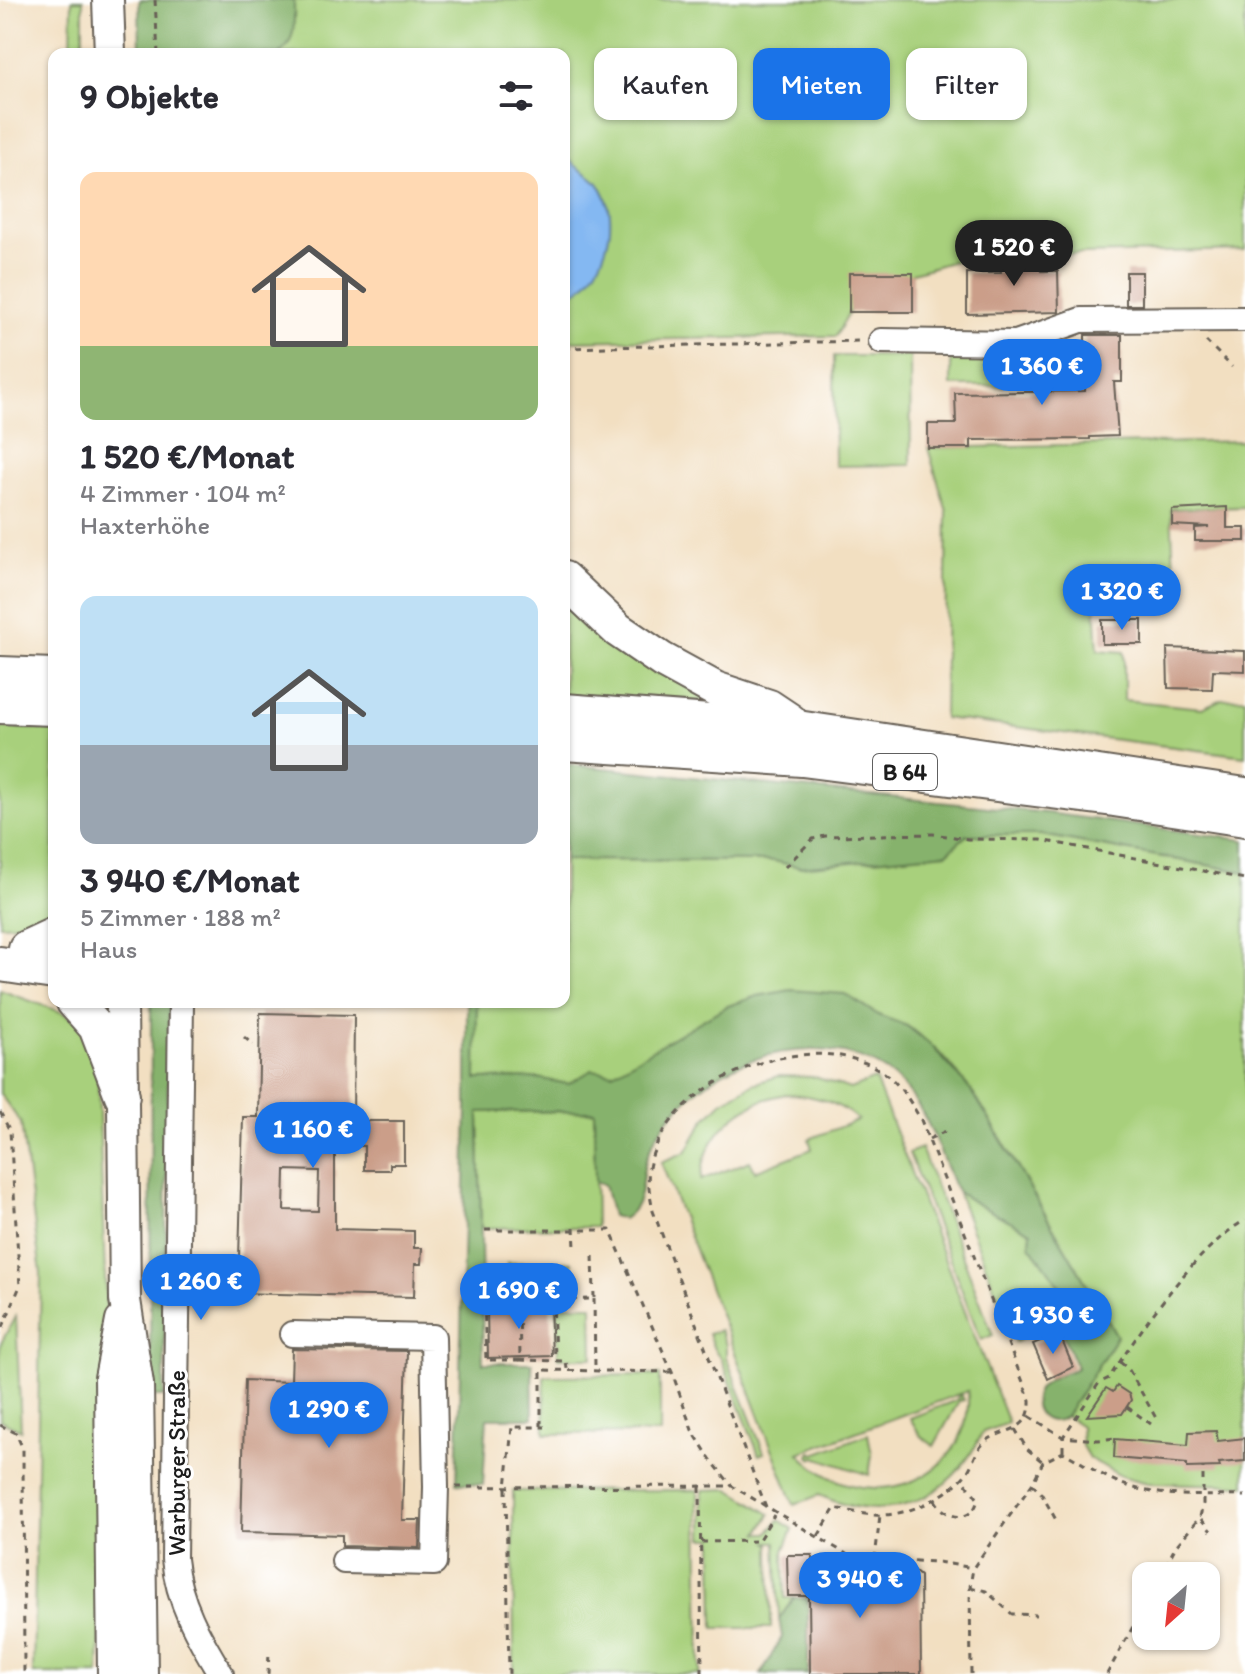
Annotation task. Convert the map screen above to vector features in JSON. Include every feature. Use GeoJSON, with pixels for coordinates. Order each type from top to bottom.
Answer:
{"type":"FeatureCollection","features":[{"type":"Feature","properties":{"kind":"highway"},"geometry":{"type":"LineString","coordinates":[[570,585],[618,630],[662,660],[715,689],[769,707],[804,729]]}},
{"type":"Feature","properties":{"kind":"highway"},"geometry":{"type":"LineString","coordinates":[[0,674],[48,676]]}},
{"type":"Feature","properties":{"kind":"highway"},"geometry":{"type":"LineString","coordinates":[[0,706],[48,708]]}},
{"type":"Feature","properties":{"kind":"highway","name":"B 64"},"geometry":{"type":"LineString","coordinates":[[570,711],[804,729],[1245,795]]}},
{"type":"Feature","properties":{"kind":"highway","name":"B 64"},"geometry":{"type":"LineString","coordinates":[[570,743],[802,759],[1245,819]]}},
{"type":"Feature","properties":{"kind":"highway"},"geometry":{"type":"LineString","coordinates":[[30,954],[48,978]]}},
{"type":"Feature","properties":{"kind":"highway"},"geometry":{"type":"LineString","coordinates":[[79,1008],[96,1027],[122,1095]]}},
{"type":"Feature","properties":{"kind":"main road"},"geometry":{"type":"LineString","coordinates":[[108,0],[110,48]]}},
{"type":"Feature","properties":{"kind":"main road","name":"Warburger Straße"},"geometry":{"type":"LineString","coordinates":[[122,1008],[125,1300],[138,1384],[142,1674]]}},
{"type":"Feature","properties":{"kind":"main road","name":"Warburger Straße"},"geometry":{"type":"LineString","coordinates":[[113,1674],[110,1378],[125,1300]]}},
{"type":"Feature","properties":{"kind":"street"},"geometry":{"type":"LineString","coordinates":[[881,341],[1016,343],[1081,320],[1245,319]]}},
{"type":"Feature","properties":{"kind":"street","name":"Warburger Straße"},"geometry":{"type":"LineString","coordinates":[[181,1008],[174,1559],[175,1574],[194,1631],[221,1674]]}},
{"type":"Feature","properties":{"kind":"street"},"geometry":{"type":"LineString","coordinates":[[292,1334],[433,1337],[434,1563],[344,1561]]}},
{"type":"Feature","properties":{"kind":"path"},"geometry":{"type":"LineString","coordinates":[[155,0],[158,48]]}},
{"type":"Feature","properties":{"kind":"path"},"geometry":{"type":"LineString","coordinates":[[1194,319],[1202,338],[1232,367]]}},
{"type":"Feature","properties":{"kind":"path"},"geometry":{"type":"LineString","coordinates":[[570,348],[881,341]]}},
{"type":"Feature","properties":{"kind":"path"},"geometry":{"type":"LineString","coordinates":[[785,867],[813,839],[825,836],[933,834],[968,839],[1041,840],[1245,879]]}},
{"type":"Feature","properties":{"kind":"path"},"geometry":{"type":"LineString","coordinates":[[244,1037],[253,1045]]}},
{"type":"Feature","properties":{"kind":"path"},"geometry":{"type":"LineString","coordinates":[[766,1507],[653,1211],[648,1185],[649,1163],[656,1147],[682,1110],[727,1075],[778,1057],[809,1053],[836,1056],[877,1069],[894,1082],[909,1100],[929,1139],[1030,1400],[1027,1416],[1015,1429],[984,1443],[962,1478],[935,1500],[880,1515],[835,1508],[817,1538]]}},
{"type":"Feature","properties":{"kind":"path"},"geometry":{"type":"LineString","coordinates":[[0,1112],[10,1131],[20,1286],[14,1307],[0,1334]]}},
{"type":"Feature","properties":{"kind":"path"},"geometry":{"type":"LineString","coordinates":[[929,1139],[945,1129]]}},
{"type":"Feature","properties":{"kind":"path"},"geometry":{"type":"LineString","coordinates":[[1063,1452],[1063,1437],[1099,1383],[1109,1378],[1198,1261],[1228,1230],[1245,1220]]}},
{"type":"Feature","properties":{"kind":"path"},"geometry":{"type":"LineString","coordinates":[[574,1228],[575,1248]]}},
{"type":"Feature","properties":{"kind":"path"},"geometry":{"type":"LineString","coordinates":[[485,1230],[610,1230],[672,1372],[692,1430],[732,1486],[853,1558],[938,1562],[973,1568]]}},
{"type":"Feature","properties":{"kind":"path"},"geometry":{"type":"LineString","coordinates":[[593,1253],[595,1369]]}},
{"type":"Feature","properties":{"kind":"path"},"geometry":{"type":"LineString","coordinates":[[553,1299],[555,1361]]}},
{"type":"Feature","properties":{"kind":"path"},"geometry":{"type":"LineString","coordinates":[[567,1369],[566,1361],[486,1360],[484,1301],[594,1299]]}},
{"type":"Feature","properties":{"kind":"path"},"geometry":{"type":"LineString","coordinates":[[519,1300],[520,1360]]}},
{"type":"Feature","properties":{"kind":"path"},"geometry":{"type":"LineString","coordinates":[[1120,1362],[1129,1370],[1157,1420]]}},
{"type":"Feature","properties":{"kind":"path"},"geometry":{"type":"LineString","coordinates":[[509,1674],[506,1488],[512,1427],[543,1426],[541,1370],[672,1372]]}},
{"type":"Feature","properties":{"kind":"path"},"geometry":{"type":"LineString","coordinates":[[1127,1407],[1151,1424]]}},
{"type":"Feature","properties":{"kind":"path"},"geometry":{"type":"LineString","coordinates":[[1027,1416],[1063,1437],[1115,1438]]}},
{"type":"Feature","properties":{"kind":"path"},"geometry":{"type":"LineString","coordinates":[[0,1425],[16,1433],[23,1449],[24,1674]]}},
{"type":"Feature","properties":{"kind":"path"},"geometry":{"type":"LineString","coordinates":[[1015,1429],[1027,1449],[1043,1462]]}},
{"type":"Feature","properties":{"kind":"path"},"geometry":{"type":"LineString","coordinates":[[971,1674],[970,1587],[973,1568],[1032,1484],[1043,1462],[1063,1452]]}},
{"type":"Feature","properties":{"kind":"path"},"geometry":{"type":"LineString","coordinates":[[1063,1452],[1133,1488],[1245,1496]]}},
{"type":"Feature","properties":{"kind":"path"},"geometry":{"type":"LineString","coordinates":[[1167,1562],[1176,1546],[1200,1517],[1203,1468]]}},
{"type":"Feature","properties":{"kind":"path"},"geometry":{"type":"LineString","coordinates":[[935,1500],[939,1508],[949,1515],[969,1515],[976,1509],[978,1499],[962,1478]]}},
{"type":"Feature","properties":{"kind":"path"},"geometry":{"type":"LineString","coordinates":[[1032,1484],[1041,1493],[1056,1520]]}},
{"type":"Feature","properties":{"kind":"path"},"geometry":{"type":"LineString","coordinates":[[436,1487],[732,1486]]}},
{"type":"Feature","properties":{"kind":"path"},"geometry":{"type":"LineString","coordinates":[[700,1487],[702,1674]]}},
{"type":"Feature","properties":{"kind":"path"},"geometry":{"type":"LineString","coordinates":[[701,1542],[758,1541],[775,1513]]}},
{"type":"Feature","properties":{"kind":"path"},"geometry":{"type":"LineString","coordinates":[[875,1559],[880,1515]]}},
{"type":"Feature","properties":{"kind":"path"},"geometry":{"type":"LineString","coordinates":[[1200,1517],[1211,1531]]}},
{"type":"Feature","properties":{"kind":"path"},"geometry":{"type":"LineString","coordinates":[[970,1587],[986,1591],[1012,1614],[1036,1615]]}},
{"type":"Feature","properties":{"kind":"path"},"geometry":{"type":"LineString","coordinates":[[1107,1674],[1132,1628]]}},
{"type":"Feature","properties":{"kind":"path"},"geometry":{"type":"LineString","coordinates":[[268,1674],[269,1651]]}},
{"type":"Feature","properties":{"kind":"green space"},"geometry":{"type":"Polygon","coordinates":[[[72,0],[83,0],[83,48],[71,48],[72,0]]]}},
{"type":"Feature","properties":{"kind":"green space"},"geometry":{"type":"Polygon","coordinates":[[[139,0],[294,1],[293,31],[286,48],[140,48],[139,0]]]}},
{"type":"Feature","properties":{"kind":"green space"},"geometry":{"type":"Polygon","coordinates":[[[177,0],[1245,0],[1245,250],[967,257],[913,273],[849,312],[836,336],[570,341],[570,48],[176,48],[177,0]]]}},
{"type":"Feature","properties":{"kind":"green space"},"geometry":{"type":"Polygon","coordinates":[[[951,351],[1004,351],[1004,386],[951,386],[951,351]]]}},
{"type":"Feature","properties":{"kind":"green space"},"geometry":{"type":"Polygon","coordinates":[[[834,356],[910,356],[911,465],[835,466],[834,356]]]}},
{"type":"Feature","properties":{"kind":"green space"},"geometry":{"type":"Polygon","coordinates":[[[1245,441],[1245,507],[1171,509],[1174,570],[1093,571],[1098,650],[1124,652],[1124,700],[1202,708],[1222,699],[1245,698],[1245,756],[944,718],[947,512],[928,448],[1245,441]]]}},
{"type":"Feature","properties":{"kind":"green space"},"geometry":{"type":"Polygon","coordinates":[[[570,599],[757,719],[570,703],[570,599]]]}},
{"type":"Feature","properties":{"kind":"green space"},"geometry":{"type":"Polygon","coordinates":[[[0,727],[48,730],[48,923],[0,925],[0,727]]]}},
{"type":"Feature","properties":{"kind":"green space"},"geometry":{"type":"Polygon","coordinates":[[[570,765],[1048,813],[1245,840],[1245,872],[1042,835],[967,835],[947,853],[799,867],[774,861],[570,860],[570,765]]]}},
{"type":"Feature","properties":{"kind":"green space"},"geometry":{"type":"Polygon","coordinates":[[[967,835],[1042,835],[1245,872],[1245,1485],[1148,1483],[1121,1476],[1089,1458],[1082,1446],[1081,1426],[1066,1416],[1117,1336],[977,1099],[945,1059],[907,1026],[467,1108],[467,1008],[570,1008],[570,860],[774,861],[967,835]]]}},
{"type":"Feature","properties":{"kind":"green space"},"geometry":{"type":"Polygon","coordinates":[[[0,990],[61,1012],[89,1026],[97,1055],[108,1361],[99,1674],[33,1674],[41,1273],[21,1123],[0,1094],[0,990]]]}},
{"type":"Feature","properties":{"kind":"green space"},"geometry":{"type":"Polygon","coordinates":[[[791,990],[845,994],[878,1015],[907,1026],[931,1045],[970,1089],[983,1109],[1117,1336],[1066,1416],[1050,1421],[1039,1414],[1035,1400],[1042,1385],[1077,1368],[1058,1324],[1063,1305],[1060,1286],[1030,1245],[1031,1232],[957,1191],[936,1141],[913,1098],[893,1076],[868,1061],[840,1053],[811,1050],[751,1060],[724,1072],[683,1103],[661,1129],[644,1168],[639,1200],[623,1219],[612,1216],[604,1185],[595,1182],[594,1111],[479,1112],[483,1363],[532,1363],[533,1418],[487,1418],[483,1485],[457,1483],[467,1008],[477,1008],[476,1079],[538,1078],[568,1084],[592,1070],[613,1073],[725,1007],[757,996],[791,990]]]}},
{"type":"Feature","properties":{"kind":"green space"},"geometry":{"type":"Polygon","coordinates":[[[151,1008],[169,1008],[164,1397],[150,1397],[151,1008]]]}},
{"type":"Feature","properties":{"kind":"green space"},"geometry":{"type":"Polygon","coordinates":[[[778,1076],[815,1077],[850,1089],[875,1079],[1008,1423],[983,1432],[953,1475],[935,1491],[915,1501],[870,1509],[845,1505],[819,1495],[794,1505],[661,1162],[686,1152],[705,1119],[722,1102],[753,1084],[778,1076]],[[786,1094],[755,1104],[728,1122],[709,1148],[701,1180],[750,1161],[755,1171],[812,1149],[809,1139],[858,1120],[825,1100],[786,1094]],[[968,1391],[960,1394],[964,1400],[959,1401],[934,1446],[920,1435],[910,1418],[957,1400],[959,1394],[799,1453],[823,1473],[851,1485],[880,1488],[908,1483],[933,1470],[952,1450],[965,1424],[968,1391]]]}},
{"type":"Feature","properties":{"kind":"green space"},"geometry":{"type":"Polygon","coordinates":[[[594,1111],[596,1227],[481,1228],[479,1112],[594,1111]]]}},
{"type":"Feature","properties":{"kind":"green space"},"geometry":{"type":"Polygon","coordinates":[[[921,1148],[993,1335],[981,1340],[909,1153],[921,1148]]]}},
{"type":"Feature","properties":{"kind":"green space"},"geometry":{"type":"Polygon","coordinates":[[[957,1191],[1031,1232],[1030,1245],[1051,1273],[1059,1290],[1061,1311],[1058,1324],[1015,1342],[957,1191]]]}},
{"type":"Feature","properties":{"kind":"green space"},"geometry":{"type":"Polygon","coordinates":[[[572,1262],[572,1293],[508,1294],[507,1263],[572,1262]]]}},
{"type":"Feature","properties":{"kind":"green space"},"geometry":{"type":"Polygon","coordinates":[[[557,1305],[592,1305],[593,1358],[558,1358],[557,1305]]]}},
{"type":"Feature","properties":{"kind":"green space"},"geometry":{"type":"Polygon","coordinates":[[[16,1315],[21,1430],[0,1420],[0,1345],[16,1315]]]}},
{"type":"Feature","properties":{"kind":"green space"},"geometry":{"type":"Polygon","coordinates":[[[720,1330],[726,1345],[726,1357],[764,1453],[759,1455],[721,1358],[708,1334],[720,1330]]]}},
{"type":"Feature","properties":{"kind":"green space"},"geometry":{"type":"Polygon","coordinates":[[[660,1375],[660,1433],[545,1434],[544,1376],[660,1375]]]}},
{"type":"Feature","properties":{"kind":"green space"},"geometry":{"type":"Polygon","coordinates":[[[868,1434],[872,1455],[869,1475],[809,1456],[811,1452],[815,1454],[868,1434]]]}},
{"type":"Feature","properties":{"kind":"green space"},"geometry":{"type":"Polygon","coordinates":[[[730,1489],[770,1514],[759,1533],[768,1533],[779,1520],[793,1529],[784,1551],[785,1598],[794,1598],[779,1619],[776,1542],[768,1542],[771,1628],[714,1628],[713,1538],[703,1538],[703,1490],[730,1489]]]}},
{"type":"Feature","properties":{"kind":"green space"},"geometry":{"type":"Polygon","coordinates":[[[698,1490],[700,1674],[514,1674],[513,1491],[698,1490]]]}},
{"type":"Feature","properties":{"kind":"green space"},"geometry":{"type":"Polygon","coordinates":[[[794,1598],[808,1598],[808,1674],[761,1674],[782,1637],[779,1619],[794,1598]]]}},
{"type":"Feature","properties":{"kind":"water"},"geometry":{"type":"Polygon","coordinates":[[[570,161],[597,182],[606,196],[610,212],[610,229],[600,263],[578,290],[570,295],[570,161]]]}},
{"type":"Feature","properties":{"kind":"building"},"geometry":{"type":"Polygon","coordinates":[[[1001,256],[1041,256],[1041,271],[1058,271],[1059,312],[967,314],[967,273],[1001,273],[1001,256]]]}},
{"type":"Feature","properties":{"kind":"building"},"geometry":{"type":"Polygon","coordinates":[[[1126,272],[1142,272],[1142,305],[1126,305],[1126,272]]]}},
{"type":"Feature","properties":{"kind":"building"},"geometry":{"type":"Polygon","coordinates":[[[849,273],[913,273],[913,312],[849,312],[849,273]]]}},
{"type":"Feature","properties":{"kind":"building"},"geometry":{"type":"Polygon","coordinates":[[[1085,335],[1122,335],[1122,382],[1114,382],[1118,436],[971,440],[971,448],[928,448],[928,424],[956,424],[955,393],[1085,391],[1085,335]]]}},
{"type":"Feature","properties":{"kind":"building"},"geometry":{"type":"Polygon","coordinates":[[[1227,507],[1227,528],[1245,528],[1245,541],[1195,541],[1195,528],[1209,527],[1172,525],[1172,510],[1227,507]]]}},
{"type":"Feature","properties":{"kind":"building"},"geometry":{"type":"Polygon","coordinates":[[[1102,620],[1142,620],[1142,644],[1102,644],[1102,620]]]}},
{"type":"Feature","properties":{"kind":"building"},"geometry":{"type":"Polygon","coordinates":[[[1167,648],[1245,651],[1245,671],[1213,670],[1212,689],[1168,688],[1167,648]]]}},
{"type":"Feature","properties":{"kind":"building"},"geometry":{"type":"Polygon","coordinates":[[[260,1013],[354,1015],[353,1121],[404,1121],[404,1164],[390,1164],[390,1170],[364,1170],[364,1146],[335,1145],[335,1229],[414,1231],[414,1248],[422,1248],[421,1264],[415,1264],[414,1297],[238,1293],[243,1117],[258,1117],[260,1013]],[[285,1170],[284,1210],[318,1211],[319,1171],[285,1170]]]}},
{"type":"Feature","properties":{"kind":"building"},"geometry":{"type":"Polygon","coordinates":[[[550,1304],[552,1356],[488,1358],[487,1305],[550,1304]]]}},
{"type":"Feature","properties":{"kind":"building"},"geometry":{"type":"Polygon","coordinates":[[[1059,1333],[1073,1367],[1048,1379],[1033,1344],[1059,1333]]]}},
{"type":"Feature","properties":{"kind":"building"},"geometry":{"type":"Polygon","coordinates":[[[292,1349],[407,1351],[402,1520],[420,1520],[419,1548],[342,1546],[342,1535],[241,1532],[245,1380],[291,1382],[292,1349]]]}},
{"type":"Feature","properties":{"kind":"building"},"geometry":{"type":"Polygon","coordinates":[[[1117,1386],[1129,1394],[1131,1400],[1122,1414],[1087,1416],[1106,1388],[1113,1392],[1117,1386]]]}},
{"type":"Feature","properties":{"kind":"building"},"geometry":{"type":"Polygon","coordinates":[[[1216,1431],[1218,1441],[1245,1438],[1245,1461],[1219,1463],[1220,1467],[1187,1468],[1187,1464],[1114,1458],[1115,1439],[1188,1445],[1189,1432],[1216,1431]]]}},
{"type":"Feature","properties":{"kind":"building"},"geometry":{"type":"Polygon","coordinates":[[[787,1555],[812,1555],[812,1571],[852,1570],[852,1583],[886,1583],[886,1571],[914,1571],[920,1576],[921,1674],[810,1674],[809,1596],[788,1596],[787,1555]]]}}]}
